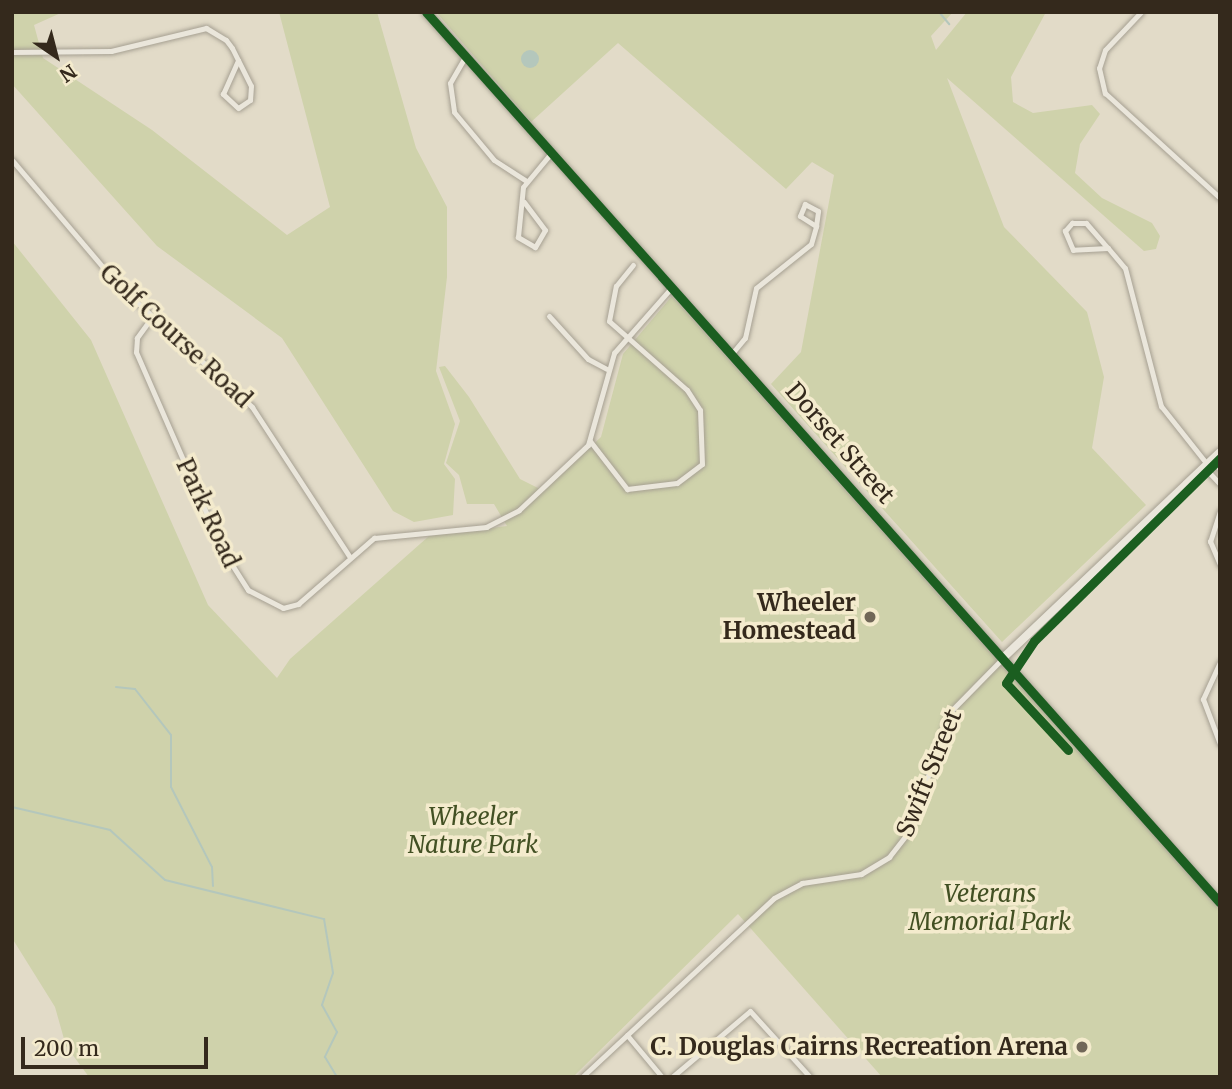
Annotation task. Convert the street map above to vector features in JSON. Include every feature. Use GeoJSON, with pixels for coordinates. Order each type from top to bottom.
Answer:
{"type":"FeatureCollection","features":[{"type":"Feature","properties":{"kind":"street","name":"Dorset Street"},"geometry":{"type":"LineString","coordinates":[[426,12],[734,351],[1220,903]]}},
{"type":"Feature","properties":{"kind":"street"},"geometry":{"type":"LineString","coordinates":[[1141,12],[1105,50],[1099,68],[1104,93],[1220,198]]}},
{"type":"Feature","properties":{"kind":"street"},"geometry":{"type":"LineString","coordinates":[[12,52],[111,51],[206,27],[223,35],[238,60],[253,92],[238,108],[223,94],[238,60]]}},
{"type":"Feature","properties":{"kind":"street"},"geometry":{"type":"LineString","coordinates":[[466,57],[450,83],[454,112],[494,160],[525,180]]}},
{"type":"Feature","properties":{"kind":"street"},"geometry":{"type":"LineString","coordinates":[[524,202],[545,230],[536,247],[518,237],[525,180],[552,152]]}},
{"type":"Feature","properties":{"kind":"street","name":"Golf Course Road"},"geometry":{"type":"LineString","coordinates":[[12,160],[152,317],[253,407],[349,556]]}},
{"type":"Feature","properties":{"kind":"street"},"geometry":{"type":"LineString","coordinates":[[734,351],[745,338],[756,288],[807,249],[816,226],[818,208],[805,204],[800,216],[816,226]]}},
{"type":"Feature","properties":{"kind":"street"},"geometry":{"type":"LineString","coordinates":[[1108,248],[1073,250],[1065,231],[1083,222],[1108,248],[1130,279],[1161,407],[1220,484]]}},
{"type":"Feature","properties":{"kind":"street"},"geometry":{"type":"LineString","coordinates":[[633,265],[609,307],[609,321],[623,338],[687,390],[700,410],[702,464],[677,484],[627,489],[590,441],[607,369],[623,338],[674,285]]}},
{"type":"Feature","properties":{"kind":"street"},"geometry":{"type":"LineString","coordinates":[[549,316],[588,359],[607,369]]}},
{"type":"Feature","properties":{"kind":"street","name":"Park Road"},"geometry":{"type":"LineString","coordinates":[[152,317],[137,338],[138,357],[243,583],[272,607],[293,607],[349,556],[388,534],[502,522],[590,441]]}},
{"type":"Feature","properties":{"kind":"street","name":"Swift Street"},"geometry":{"type":"LineString","coordinates":[[582,1077],[774,898],[810,881],[861,874],[895,851],[915,817],[949,713],[1003,658],[1220,452]]}},
{"type":"Feature","properties":{"kind":"street"},"geometry":{"type":"LineString","coordinates":[[1207,464],[1220,470]]}},
{"type":"Feature","properties":{"kind":"street"},"geometry":{"type":"LineString","coordinates":[[1220,511],[1210,541],[1220,565]]}},
{"type":"Feature","properties":{"kind":"street"},"geometry":{"type":"LineString","coordinates":[[1220,662],[1203,699],[1220,744]]}},
{"type":"Feature","properties":{"kind":"street"},"geometry":{"type":"LineString","coordinates":[[672,1077],[750,1011],[810,1077]]}},
{"type":"Feature","properties":{"kind":"street"},"geometry":{"type":"LineString","coordinates":[[627,1035],[662,1077]]}},
{"type":"Feature","properties":{"kind":"green space"},"geometry":{"type":"Polygon","coordinates":[[[12,12],[63,12],[34,25],[43,58],[152,130],[287,235],[330,207],[279,12],[377,12],[416,148],[447,207],[447,277],[436,371],[455,424],[444,464],[455,479],[453,515],[414,522],[393,511],[282,338],[157,246],[12,84],[12,12]]]}},
{"type":"Feature","properties":{"kind":"green space"},"geometry":{"type":"Polygon","coordinates":[[[436,12],[953,12],[931,36],[936,50],[967,12],[1046,12],[1011,77],[1013,102],[1033,113],[1092,105],[1100,114],[1080,144],[1075,173],[1102,198],[1152,223],[1160,236],[1156,249],[1144,251],[947,78],[1004,227],[1087,312],[1104,377],[1092,448],[1146,505],[1002,642],[771,384],[801,352],[834,175],[812,162],[786,189],[618,43],[531,122],[436,12]]]}},
{"type":"Feature","properties":{"kind":"green space"},"geometry":{"type":"Polygon","coordinates":[[[12,241],[91,340],[208,605],[277,678],[290,659],[429,536],[507,526],[494,504],[467,504],[459,475],[446,463],[460,421],[439,367],[445,366],[469,397],[520,479],[544,491],[601,437],[623,354],[672,296],[1220,910],[1220,1077],[882,1077],[738,914],[573,1077],[89,1077],[66,1046],[55,1007],[12,938],[12,241]]]}},
{"type":"Feature","properties":{"kind":"shaded area"},"geometry":{"type":"Polygon","coordinates":[[[530,50],[536,53],[539,59],[536,65],[530,68],[524,65],[521,59],[524,53],[530,50]]]}},
{"type":"Feature","properties":{"kind":"waterway"},"geometry":{"type":"LineString","coordinates":[[939,12],[949,24]]}},
{"type":"Feature","properties":{"kind":"waterway"},"geometry":{"type":"LineString","coordinates":[[116,687],[135,689],[171,735],[171,787],[212,867],[213,886]]}},
{"type":"Feature","properties":{"kind":"waterway"},"geometry":{"type":"LineString","coordinates":[[12,807],[110,830],[165,880],[324,919],[333,973],[322,1005],[337,1032],[325,1057],[337,1077]]}},
{"type":"Feature","properties":{"kind":"cycle path"},"geometry":{"type":"LineString","coordinates":[[426,12],[1220,903]]}},
{"type":"Feature","properties":{"kind":"cycle path"},"geometry":{"type":"LineString","coordinates":[[1068,750],[1006,683],[1034,641],[1220,458]]}},
{"type":"Feature","properties":{"kind":"place","name":"Wheeler Homestead"},"geometry":{"type":"Point","coordinates":[870,617]}},
{"type":"Feature","properties":{"kind":"place","name":"C. Douglas Cairns Recreation Arena"},"geometry":{"type":"Point","coordinates":[1082,1047]}},
{"type":"Feature","properties":{"kind":"park label","name":"Wheeler Nature Park"},"geometry":{"type":"Point","coordinates":[473,831]}},
{"type":"Feature","properties":{"kind":"park label","name":"Veterans Memorial Park"},"geometry":{"type":"Point","coordinates":[990,908]}}]}
